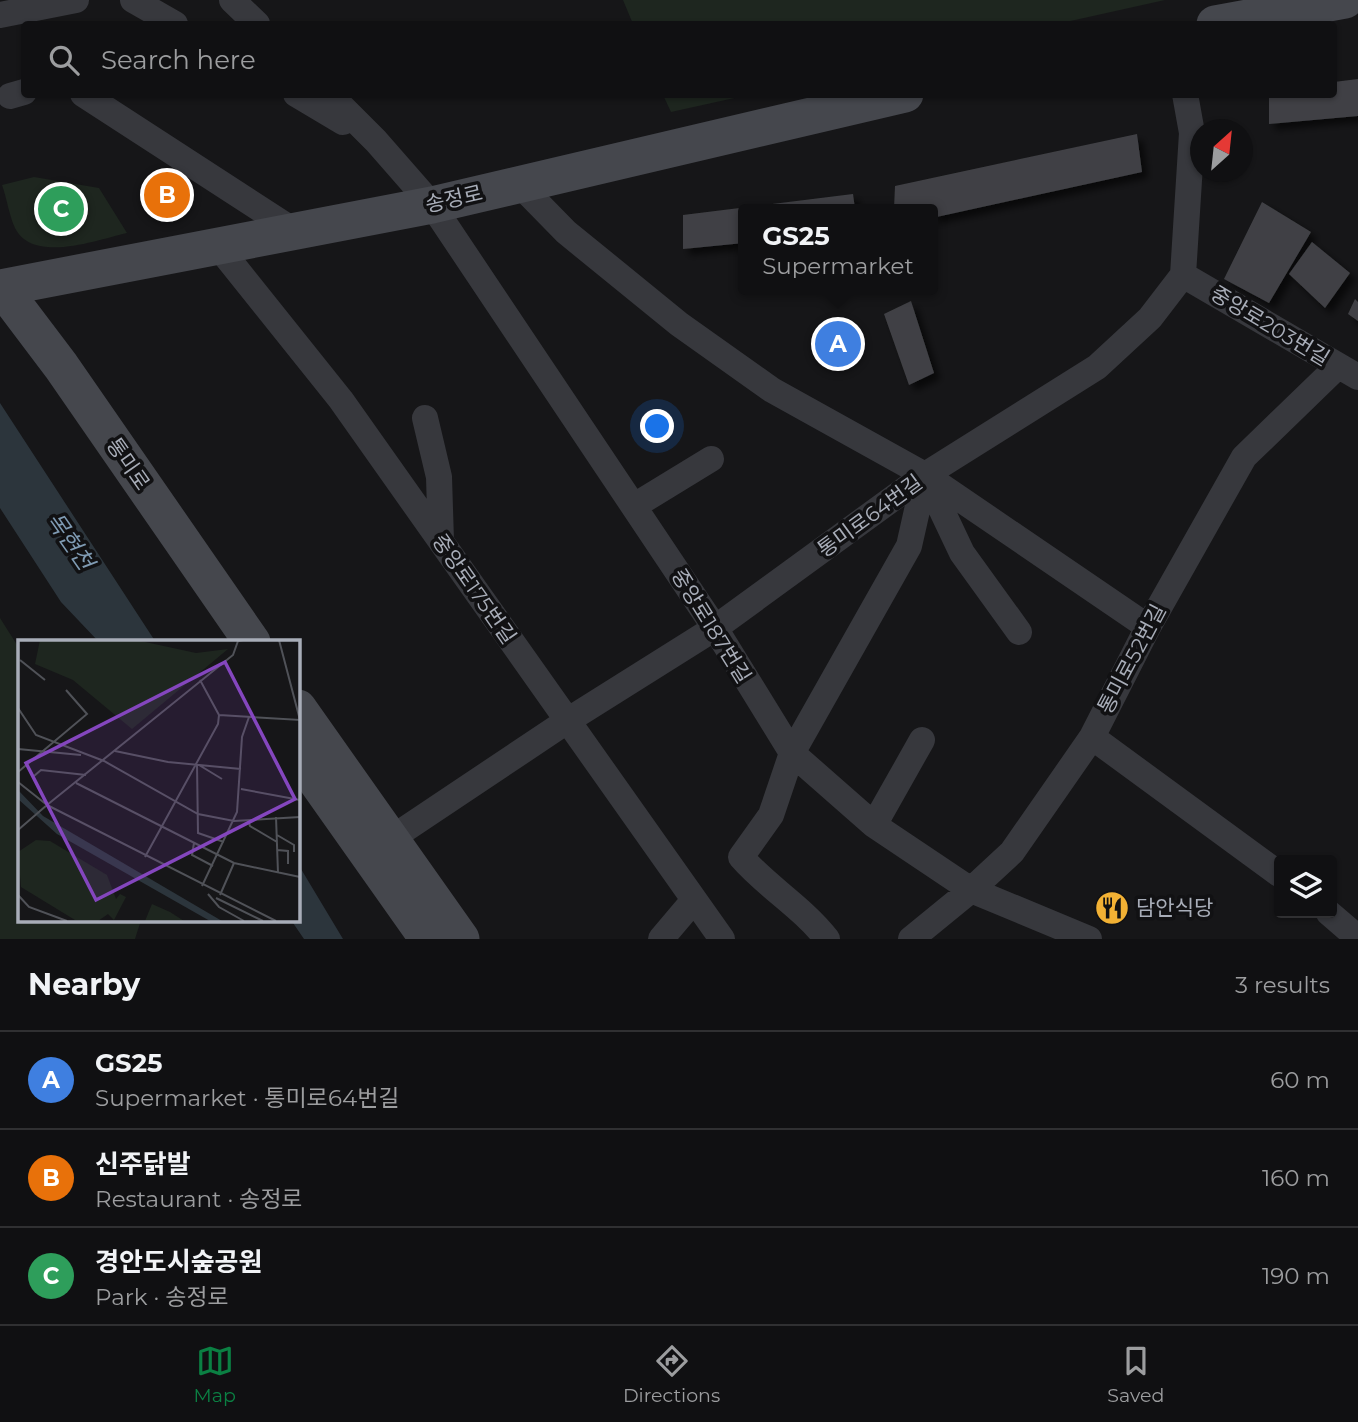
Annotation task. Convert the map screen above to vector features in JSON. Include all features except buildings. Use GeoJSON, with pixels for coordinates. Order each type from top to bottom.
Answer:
{"type":"FeatureCollection","features":[{"type":"Feature","properties":{"kind":"main road"},"geometry":{"type":"LineString","coordinates":[[1231,21],[1345,0]]}},
{"type":"Feature","properties":{"kind":"main road","name":"송정로"},"geometry":{"type":"LineString","coordinates":[[1,286],[432,205],[888,98]]}},
{"type":"Feature","properties":{"kind":"main road","name":"통미로"},"geometry":{"type":"LineString","coordinates":[[1,286],[37,360],[219,640]]}},
{"type":"Feature","properties":{"kind":"main road","name":"통미로"},"geometry":{"type":"LineString","coordinates":[[1,286],[61,366],[251,640]]}},
{"type":"Feature","properties":{"kind":"main road"},"geometry":{"type":"LineString","coordinates":[[299,709],[461,939]]}},
{"type":"Feature","properties":{"kind":"main road"},"geometry":{"type":"LineString","coordinates":[[299,756],[428,939]]}},
{"type":"Feature","properties":{"kind":"street"},"geometry":{"type":"LineString","coordinates":[[0,15],[76,0]]}},
{"type":"Feature","properties":{"kind":"street"},"geometry":{"type":"LineString","coordinates":[[133,0],[170,21]]}},
{"type":"Feature","properties":{"kind":"street"},"geometry":{"type":"LineString","coordinates":[[232,0],[254,21]]}},
{"type":"Feature","properties":{"kind":"street"},"geometry":{"type":"LineString","coordinates":[[89,98],[294,231]]}},
{"type":"Feature","properties":{"kind":"street"},"geometry":{"type":"LineString","coordinates":[[303,98],[376,141]]}},
{"type":"Feature","properties":{"kind":"street"},"geometry":{"type":"LineString","coordinates":[[333,98],[376,141]]}},
{"type":"Feature","properties":{"kind":"street"},"geometry":{"type":"LineString","coordinates":[[1183,275],[1192,133],[1186,98]]}},
{"type":"Feature","properties":{"kind":"street","name":"중앙로187번길"},"geometry":{"type":"LineString","coordinates":[[376,141],[432,205],[715,628],[792,753],[874,825],[971,890],[1047,931],[1089,939]]}},
{"type":"Feature","properties":{"kind":"street"},"geometry":{"type":"LineString","coordinates":[[519,184],[566,232],[678,324],[772,390],[925,475],[1148,627]]}},
{"type":"Feature","properties":{"kind":"street","name":"중앙로175번길"},"geometry":{"type":"LineString","coordinates":[[217,245],[341,400],[722,939]]}},
{"type":"Feature","properties":{"kind":"street","name":"중앙로203번길"},"geometry":{"type":"LineString","coordinates":[[1183,275],[1348,372]]}},
{"type":"Feature","properties":{"kind":"street","name":"통미로64번길"},"geometry":{"type":"LineString","coordinates":[[389,840],[567,721],[715,628],[925,475],[1097,367],[1150,318],[1183,275]]}},
{"type":"Feature","properties":{"kind":"street","name":"통미로52번길"},"geometry":{"type":"LineString","coordinates":[[911,939],[1012,852],[1091,737],[1148,627],[1244,457],[1348,372]]}},
{"type":"Feature","properties":{"kind":"street"},"geometry":{"type":"LineString","coordinates":[[425,418],[439,477],[441,541]]}},
{"type":"Feature","properties":{"kind":"street"},"geometry":{"type":"LineString","coordinates":[[634,506],[711,459]]}},
{"type":"Feature","properties":{"kind":"street"},"geometry":{"type":"LineString","coordinates":[[925,475],[962,553],[1019,632]]}},
{"type":"Feature","properties":{"kind":"street"},"geometry":{"type":"LineString","coordinates":[[827,939],[813,921],[758,877],[741,857],[771,814],[792,753],[909,546],[925,475]]}},
{"type":"Feature","properties":{"kind":"street"},"geometry":{"type":"LineString","coordinates":[[1091,737],[1274,870]]}},
{"type":"Feature","properties":{"kind":"street"},"geometry":{"type":"LineString","coordinates":[[874,825],[922,740]]}},
{"type":"Feature","properties":{"kind":"street"},"geometry":{"type":"LineString","coordinates":[[661,939],[694,900]]}},
{"type":"Feature","properties":{"kind":"street"},"geometry":{"type":"LineString","coordinates":[[1335,918],[1358,938]]}},
{"type":"Feature","properties":{"kind":"shaded area"},"geometry":{"type":"Polygon","coordinates":[[[623,0],[1165,0],[1070,21],[632,21],[623,0]]]}},
{"type":"Feature","properties":{"kind":"shaded area"},"geometry":{"type":"Polygon","coordinates":[[[664,98],[734,98],[671,112],[664,98]]]}},
{"type":"Feature","properties":{"kind":"shaded area"},"geometry":{"type":"Polygon","coordinates":[[[34,177],[99,188],[127,233],[66,247],[36,245],[24,239],[15,228],[2,185],[34,177]]]}},
{"type":"Feature","properties":{"kind":"shaded area"},"geometry":{"type":"Polygon","coordinates":[[[0,618],[18,646],[18,922],[140,922],[135,939],[0,939],[0,618]]]}},
{"type":"Feature","properties":{"kind":"water","name":"목현천"},"geometry":{"type":"Polygon","coordinates":[[[0,403],[154,640],[97,640],[61,602],[0,508],[0,403]]]}},
{"type":"Feature","properties":{"kind":"water"},"geometry":{"type":"Polygon","coordinates":[[[299,866],[343,939],[304,939],[292,922],[299,922],[299,866]]]}},
{"type":"Feature","properties":{"kind":"place","name":"신주닭발"},"geometry":{"type":"Point","coordinates":[167,195]}},
{"type":"Feature","properties":{"kind":"place","name":"경안도시숲공원"},"geometry":{"type":"Point","coordinates":[61,209]}},
{"type":"Feature","properties":{"kind":"place","name":"GS25"},"geometry":{"type":"Point","coordinates":[838,344]}},
{"type":"Feature","properties":{"kind":"place","name":"담안식당"},"geometry":{"type":"Point","coordinates":[1112,908]}}]}
